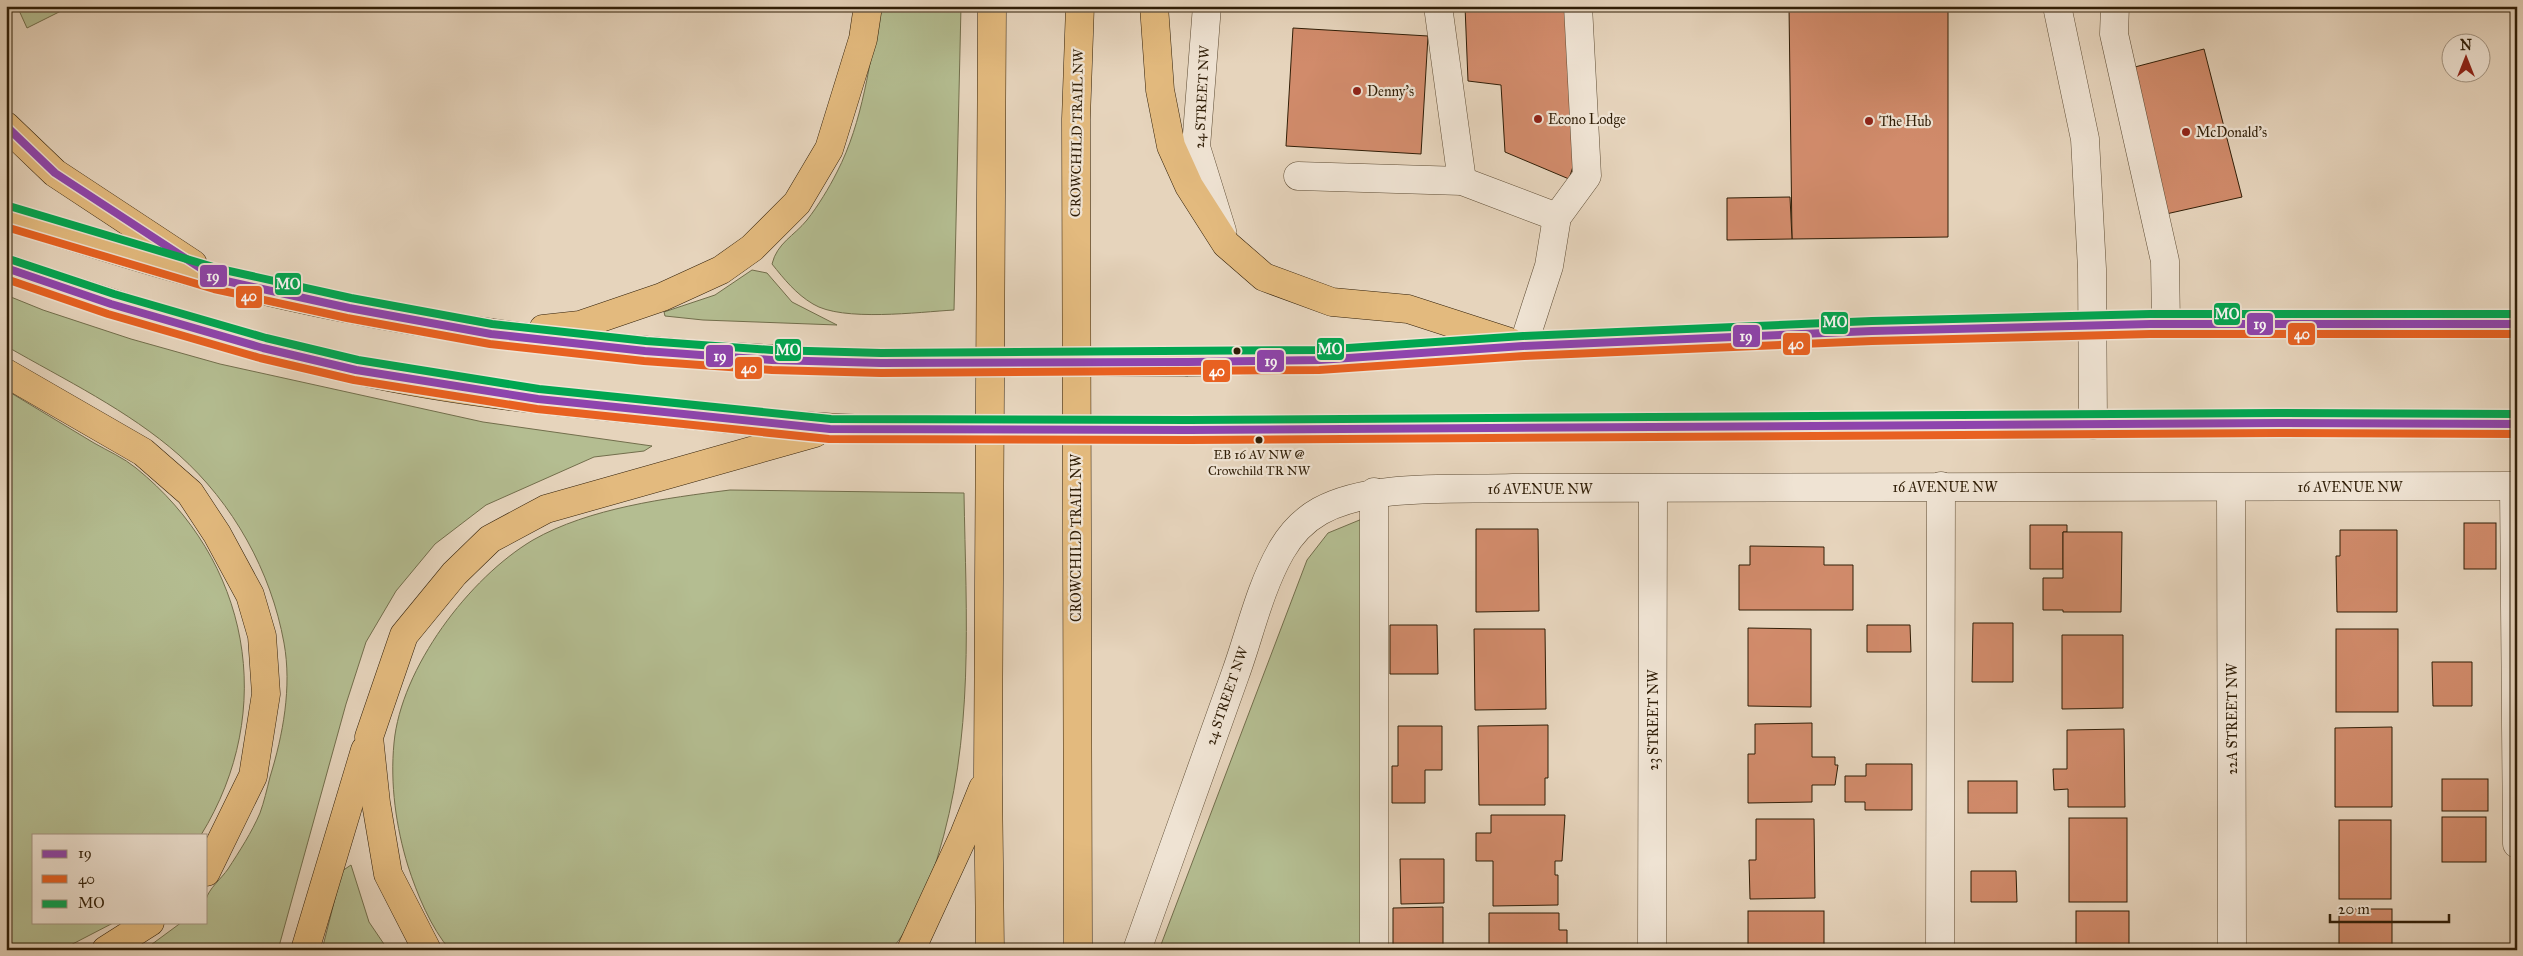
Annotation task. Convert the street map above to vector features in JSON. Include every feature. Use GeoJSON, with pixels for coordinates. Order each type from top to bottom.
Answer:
{"type":"FeatureCollection","features":[{"type":"Feature","properties":{"kind":"highway"},"geometry":{"type":"LineString","coordinates":[[491,334],[580,325],[662,296],[721,270],[752,248],[798,203],[829,149],[863,40],[868,6]]}},
{"type":"Feature","properties":{"kind":"highway"},"geometry":{"type":"LineString","coordinates":[[990,950],[988,775],[992,6]]}},
{"type":"Feature","properties":{"kind":"highway","name":"CROWCHILD TRAIL NW"},"geometry":{"type":"LineString","coordinates":[[1078,950],[1076,118],[1080,6]]}},
{"type":"Feature","properties":{"kind":"highway"},"geometry":{"type":"LineString","coordinates":[[1154,6],[1160,90],[1171,146],[1189,186],[1226,244],[1264,277],[1332,302],[1408,309],[1523,346]]}},
{"type":"Feature","properties":{"kind":"highway"},"geometry":{"type":"LineString","coordinates":[[6,126],[55,173],[217,279]]}},
{"type":"Feature","properties":{"kind":"highway"},"geometry":{"type":"LineString","coordinates":[[6,216],[217,279],[349,308],[491,334],[646,351],[772,360],[880,363],[1320,360],[1523,346],[1872,331],[2166,324],[2517,324]]}},
{"type":"Feature","properties":{"kind":"highway"},"geometry":{"type":"LineString","coordinates":[[6,268],[111,304],[263,348],[356,370],[538,399],[830,429],[1189,430],[2278,423],[2517,424]]}},
{"type":"Feature","properties":{"kind":"highway"},"geometry":{"type":"LineString","coordinates":[[6,373],[143,452],[190,493],[217,534],[250,595],[262,636],[264,703],[253,776],[208,868]]}},
{"type":"Feature","properties":{"kind":"highway"},"geometry":{"type":"LineString","coordinates":[[305,950],[369,737],[404,635],[454,574],[490,539],[546,509],[830,429]]}},
{"type":"Feature","properties":{"kind":"highway"},"geometry":{"type":"LineString","coordinates":[[369,737],[376,803],[388,874],[427,950]]}},
{"type":"Feature","properties":{"kind":"highway"},"geometry":{"type":"LineString","coordinates":[[911,950],[964,835],[988,775]]}},
{"type":"Feature","properties":{"kind":"highway"},"geometry":{"type":"LineString","coordinates":[[106,950],[147,924]]}},
{"type":"Feature","properties":{"kind":"street","name":"24 STREET NW"},"geometry":{"type":"LineString","coordinates":[[1207,6],[1196,147],[1226,244]]}},
{"type":"Feature","properties":{"kind":"street"},"geometry":{"type":"LineString","coordinates":[[1438,6],[1462,180]]}},
{"type":"Feature","properties":{"kind":"street"},"geometry":{"type":"LineString","coordinates":[[1523,346],[1549,266],[1558,217],[1586,176],[1578,6]]}},
{"type":"Feature","properties":{"kind":"street"},"geometry":{"type":"LineString","coordinates":[[2057,6],[2085,139],[2092,269],[2093,425]]}},
{"type":"Feature","properties":{"kind":"street"},"geometry":{"type":"LineString","coordinates":[[2115,6],[2114,34],[2165,261],[2166,324]]}},
{"type":"Feature","properties":{"kind":"street"},"geometry":{"type":"LineString","coordinates":[[1298,176],[1462,180],[1558,217]]}},
{"type":"Feature","properties":{"kind":"street"},"geometry":{"type":"LineString","coordinates":[[1940,950],[1941,486]]}},
{"type":"Feature","properties":{"kind":"street","name":"16 AVENUE NW"},"geometry":{"type":"LineString","coordinates":[[1374,492],[1513,488],[1653,490],[1941,486],[2231,488],[2515,486]]}},
{"type":"Feature","properties":{"kind":"street"},"geometry":{"type":"LineString","coordinates":[[2515,486],[2517,844]]}},
{"type":"Feature","properties":{"kind":"street","name":"22A STREET NW"},"geometry":{"type":"LineString","coordinates":[[2231,488],[2232,950]]}},
{"type":"Feature","properties":{"kind":"street","name":"23 STREET NW"},"geometry":{"type":"LineString","coordinates":[[1652,950],[1653,490]]}},
{"type":"Feature","properties":{"kind":"street","name":"24 STREET NW"},"geometry":{"type":"LineString","coordinates":[[1137,950],[1240,662],[1263,587],[1281,550],[1297,528],[1320,511],[1351,498],[1374,492]]}},
{"type":"Feature","properties":{"kind":"street"},"geometry":{"type":"LineString","coordinates":[[1374,492],[1374,950]]}},
{"type":"Feature","properties":{"kind":"green space"},"geometry":{"type":"Polygon","coordinates":[[[17,6],[71,6],[27,28],[17,6]]]}},
{"type":"Feature","properties":{"kind":"green space"},"geometry":{"type":"Polygon","coordinates":[[[880,6],[961,6],[954,310],[902,314],[861,314],[826,310],[801,296],[772,264],[782,245],[802,226],[819,203],[846,153],[859,112],[869,70],[880,6]]]}},
{"type":"Feature","properties":{"kind":"green space"},"geometry":{"type":"Polygon","coordinates":[[[752,270],[767,273],[792,302],[837,325],[703,320],[665,316],[664,312],[715,295],[752,270]]]}},
{"type":"Feature","properties":{"kind":"green space"},"geometry":{"type":"Polygon","coordinates":[[[6,295],[43,310],[131,339],[220,364],[483,422],[652,446],[644,451],[594,457],[486,505],[435,544],[396,591],[366,642],[346,704],[278,950],[144,950],[179,924],[208,924],[208,894],[241,849],[257,820],[263,804],[282,728],[287,694],[287,677],[284,643],[278,616],[270,590],[259,565],[233,517],[216,494],[179,455],[139,424],[117,410],[6,346],[6,295]]]}},
{"type":"Feature","properties":{"kind":"green space"},"geometry":{"type":"Polygon","coordinates":[[[6,390],[131,464],[175,505],[205,547],[227,592],[240,639],[244,688],[239,738],[225,787],[202,834],[32,834],[32,924],[111,924],[61,950],[6,950],[6,390]]]}},
{"type":"Feature","properties":{"kind":"green space"},"geometry":{"type":"Polygon","coordinates":[[[730,490],[964,493],[966,677],[958,768],[937,859],[924,895],[906,930],[891,950],[450,950],[437,932],[420,899],[400,836],[395,805],[393,758],[399,714],[424,656],[442,628],[485,577],[533,540],[555,529],[603,512],[655,501],[730,490]]]}},
{"type":"Feature","properties":{"kind":"green space"},"geometry":{"type":"Polygon","coordinates":[[[1362,519],[1361,950],[1159,950],[1307,560],[1328,533],[1362,519]]]}},
{"type":"Feature","properties":{"kind":"green space"},"geometry":{"type":"Polygon","coordinates":[[[351,865],[369,922],[388,950],[322,950],[342,871],[351,865]]]}},
{"type":"Feature","properties":{"kind":"building","name":"Econo Lodge"},"geometry":{"type":"Polygon","coordinates":[[[1465,6],[1566,6],[1576,157],[1569,179],[1505,152],[1501,85],[1468,81],[1465,6]]]}},
{"type":"Feature","properties":{"kind":"building","name":"The Hub"},"geometry":{"type":"Polygon","coordinates":[[[1789,6],[1948,6],[1948,237],[1792,239],[1789,6]]]}},
{"type":"Feature","properties":{"kind":"building","name":"Denny's"},"geometry":{"type":"Polygon","coordinates":[[[1293,28],[1428,36],[1421,154],[1286,146],[1293,28]]]}},
{"type":"Feature","properties":{"kind":"building","name":"McDonald's"},"geometry":{"type":"Polygon","coordinates":[[[2204,49],[2242,197],[2166,214],[2131,68],[2204,49]]]}},
{"type":"Feature","properties":{"kind":"building"},"geometry":{"type":"Polygon","coordinates":[[[1790,197],[1792,239],[1727,240],[1727,198],[1790,197]]]}},
{"type":"Feature","properties":{"kind":"building"},"geometry":{"type":"Polygon","coordinates":[[[2464,523],[2496,523],[2496,569],[2464,569],[2464,523]]]}},
{"type":"Feature","properties":{"kind":"building"},"geometry":{"type":"Polygon","coordinates":[[[2030,525],[2067,525],[2067,532],[2063,532],[2063,569],[2030,569],[2030,525]]]}},
{"type":"Feature","properties":{"kind":"building"},"geometry":{"type":"Polygon","coordinates":[[[1476,529],[1538,529],[1539,611],[1476,612],[1476,529]]]}},
{"type":"Feature","properties":{"kind":"building"},"geometry":{"type":"Polygon","coordinates":[[[2340,530],[2397,530],[2397,612],[2337,612],[2336,556],[2340,556],[2340,530]]]}},
{"type":"Feature","properties":{"kind":"building"},"geometry":{"type":"Polygon","coordinates":[[[2063,532],[2122,532],[2121,612],[2043,610],[2043,578],[2063,578],[2063,532]]]}},
{"type":"Feature","properties":{"kind":"building"},"geometry":{"type":"Polygon","coordinates":[[[1750,546],[1824,547],[1824,565],[1853,565],[1853,610],[1739,610],[1739,565],[1750,565],[1750,546]]]}},
{"type":"Feature","properties":{"kind":"building"},"geometry":{"type":"Polygon","coordinates":[[[1973,623],[2013,623],[2013,682],[1972,682],[1973,623]]]}},
{"type":"Feature","properties":{"kind":"building"},"geometry":{"type":"Polygon","coordinates":[[[1390,625],[1437,625],[1438,674],[1390,674],[1390,625]]]}},
{"type":"Feature","properties":{"kind":"building"},"geometry":{"type":"Polygon","coordinates":[[[1867,625],[1910,625],[1911,652],[1867,652],[1867,625]]]}},
{"type":"Feature","properties":{"kind":"building"},"geometry":{"type":"Polygon","coordinates":[[[1748,628],[1811,629],[1811,707],[1748,706],[1748,628]]]}},
{"type":"Feature","properties":{"kind":"building"},"geometry":{"type":"Polygon","coordinates":[[[1474,629],[1545,629],[1546,709],[1475,710],[1474,629]]]}},
{"type":"Feature","properties":{"kind":"building"},"geometry":{"type":"Polygon","coordinates":[[[2336,629],[2398,629],[2398,712],[2336,712],[2336,629]]]}},
{"type":"Feature","properties":{"kind":"building"},"geometry":{"type":"Polygon","coordinates":[[[2062,635],[2123,635],[2123,708],[2062,709],[2062,635]]]}},
{"type":"Feature","properties":{"kind":"building"},"geometry":{"type":"Polygon","coordinates":[[[2432,662],[2472,662],[2472,706],[2433,706],[2432,662]]]}},
{"type":"Feature","properties":{"kind":"building"},"geometry":{"type":"Polygon","coordinates":[[[1812,723],[1812,757],[1835,757],[1835,765],[1838,765],[1835,785],[1812,785],[1812,802],[1748,803],[1748,754],[1755,754],[1755,724],[1812,723]]]}},
{"type":"Feature","properties":{"kind":"building"},"geometry":{"type":"Polygon","coordinates":[[[1548,725],[1548,778],[1545,778],[1545,805],[1479,805],[1478,726],[1548,725]]]}},
{"type":"Feature","properties":{"kind":"building"},"geometry":{"type":"Polygon","coordinates":[[[1398,726],[1442,726],[1442,770],[1425,770],[1425,803],[1392,803],[1392,766],[1398,766],[1398,726]]]}},
{"type":"Feature","properties":{"kind":"building"},"geometry":{"type":"Polygon","coordinates":[[[2392,727],[2392,807],[2335,807],[2335,728],[2392,727]]]}},
{"type":"Feature","properties":{"kind":"building"},"geometry":{"type":"Polygon","coordinates":[[[2124,729],[2125,807],[2068,807],[2068,789],[2054,790],[2053,769],[2067,769],[2067,730],[2124,729]]]}},
{"type":"Feature","properties":{"kind":"building"},"geometry":{"type":"Polygon","coordinates":[[[1866,764],[1912,764],[1912,810],[1865,810],[1865,802],[1845,802],[1845,776],[1866,776],[1866,764]]]}},
{"type":"Feature","properties":{"kind":"building"},"geometry":{"type":"Polygon","coordinates":[[[2442,779],[2488,779],[2488,811],[2442,811],[2442,779]]]}},
{"type":"Feature","properties":{"kind":"building"},"geometry":{"type":"Polygon","coordinates":[[[1968,781],[2017,781],[2017,813],[1968,813],[1968,781]]]}},
{"type":"Feature","properties":{"kind":"building"},"geometry":{"type":"Polygon","coordinates":[[[1491,815],[1565,815],[1562,861],[1555,861],[1555,875],[1558,875],[1558,905],[1493,906],[1493,861],[1476,861],[1476,833],[1491,833],[1491,815]]]}},
{"type":"Feature","properties":{"kind":"building"},"geometry":{"type":"Polygon","coordinates":[[[2442,817],[2486,817],[2486,862],[2442,862],[2442,817]]]}},
{"type":"Feature","properties":{"kind":"building"},"geometry":{"type":"Polygon","coordinates":[[[2069,818],[2127,818],[2127,902],[2069,902],[2069,818]]]}},
{"type":"Feature","properties":{"kind":"building"},"geometry":{"type":"Polygon","coordinates":[[[1756,819],[1814,819],[1815,898],[1750,899],[1749,860],[1756,860],[1756,819]]]}},
{"type":"Feature","properties":{"kind":"building"},"geometry":{"type":"Polygon","coordinates":[[[2339,820],[2391,820],[2391,899],[2339,899],[2339,820]]]}},
{"type":"Feature","properties":{"kind":"building"},"geometry":{"type":"Polygon","coordinates":[[[1400,859],[1444,859],[1444,903],[1401,904],[1400,859]]]}},
{"type":"Feature","properties":{"kind":"building"},"geometry":{"type":"Polygon","coordinates":[[[1971,871],[2016,871],[2017,902],[1971,902],[1971,871]]]}},
{"type":"Feature","properties":{"kind":"building"},"geometry":{"type":"Polygon","coordinates":[[[1443,907],[1443,950],[1393,950],[1393,908],[1443,907]]]}},
{"type":"Feature","properties":{"kind":"building"},"geometry":{"type":"Polygon","coordinates":[[[2339,909],[2392,909],[2392,950],[2339,950],[2339,909]]]}},
{"type":"Feature","properties":{"kind":"building"},"geometry":{"type":"Polygon","coordinates":[[[1748,911],[1824,911],[1824,950],[1748,950],[1748,911]]]}},
{"type":"Feature","properties":{"kind":"building"},"geometry":{"type":"Polygon","coordinates":[[[2076,911],[2129,911],[2129,950],[2076,950],[2076,911]]]}},
{"type":"Feature","properties":{"kind":"building"},"geometry":{"type":"Polygon","coordinates":[[[1489,913],[1559,913],[1559,930],[1567,930],[1567,950],[1489,950],[1489,913]]]}},
{"type":"Feature","properties":{"kind":"transit line","name":"19"},"geometry":{"type":"LineString","coordinates":[[6,126],[55,173],[217,279],[349,308],[491,334],[645,351],[772,360],[881,363],[1188,362],[1319,360],[1523,346],[1872,331],[2150,324],[2517,324]]}},
{"type":"Feature","properties":{"kind":"transit line","name":"MO"},"geometry":{"type":"LineString","coordinates":[[9,206],[220,269],[351,298],[492,324],[646,341],[772,350],[881,353],[1319,350],[1523,336],[1872,321],[2150,314],[2517,314]]}},
{"type":"Feature","properties":{"kind":"transit line","name":"40"},"geometry":{"type":"LineString","coordinates":[[6,227],[214,289],[347,318],[490,344],[644,361],[772,370],[881,373],[1319,370],[1524,356],[1872,341],[2150,334],[2517,334]]}},
{"type":"Feature","properties":{"kind":"transit line","name":"MO"},"geometry":{"type":"LineString","coordinates":[[9,259],[114,294],[266,338],[358,360],[539,389],[831,419],[1189,420],[2278,413],[2517,414]]}},
{"type":"Feature","properties":{"kind":"transit line","name":"19"},"geometry":{"type":"LineString","coordinates":[[6,268],[111,304],[263,348],[356,370],[538,399],[830,429],[1189,430],[2278,423],[2517,424]]}},
{"type":"Feature","properties":{"kind":"transit line","name":"40"},"geometry":{"type":"LineString","coordinates":[[6,279],[108,314],[260,358],[354,380],[537,409],[829,439],[1189,440],[2278,433],[2517,434]]}},
{"type":"Feature","properties":{"kind":"place","name":"Denny's"},"geometry":{"type":"Point","coordinates":[1357,91]}},
{"type":"Feature","properties":{"kind":"place","name":"Econo Lodge"},"geometry":{"type":"Point","coordinates":[1538,119]}},
{"type":"Feature","properties":{"kind":"place","name":"The Hub"},"geometry":{"type":"Point","coordinates":[1869,121]}},
{"type":"Feature","properties":{"kind":"place","name":"McDonald's"},"geometry":{"type":"Point","coordinates":[2186,132]}},
{"type":"Feature","properties":{"kind":"place","name":"EB 16 AV NW @ Crowchild TR NW"},"geometry":{"type":"Point","coordinates":[1259,440]}}]}
